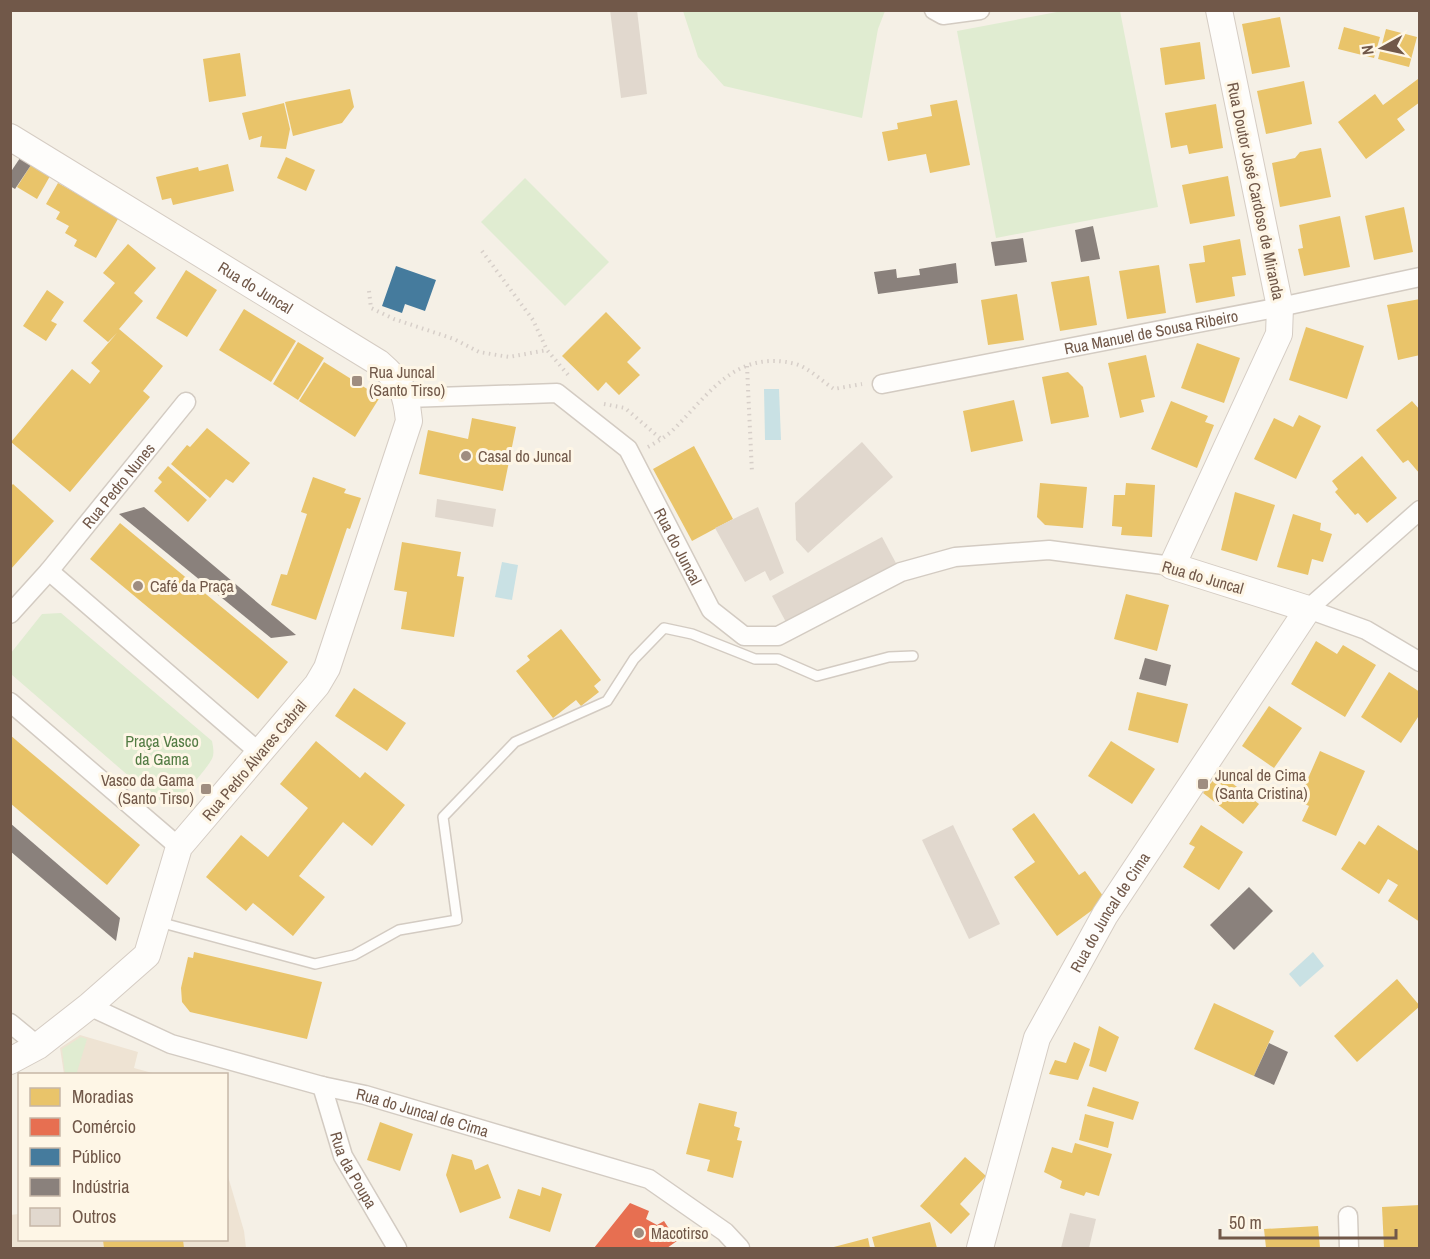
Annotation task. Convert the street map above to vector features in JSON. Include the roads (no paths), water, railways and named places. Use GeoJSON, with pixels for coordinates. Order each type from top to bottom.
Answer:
{"type":"FeatureCollection","features":[{"type":"Feature","properties":{"kind":"street"},"geometry":{"type":"LineString","coordinates":[[934,10],[942,15],[980,10]]}},
{"type":"Feature","properties":{"kind":"street","name":"Rua Doutor José Cardoso de Miranda"},"geometry":{"type":"LineString","coordinates":[[1172,566],[1279,334],[1280,307],[1219,10]]}},
{"type":"Feature","properties":{"kind":"street","name":"Rua do Juncal"},"geometry":{"type":"LineString","coordinates":[[10,136],[380,363],[398,380],[407,398],[557,393],[628,449],[711,610],[744,636],[778,636],[901,572],[955,557],[1049,550],[1172,566],[1366,630],[1419,662]]}},
{"type":"Feature","properties":{"kind":"street","name":"Rua Manuel de Sousa Ribeiro"},"geometry":{"type":"LineString","coordinates":[[882,384],[1280,307],[1419,277]]}},
{"type":"Feature","properties":{"kind":"street","name":"Rua Pedro Álvares Cabral"},"geometry":{"type":"LineString","coordinates":[[10,1061],[38,1046],[89,1006],[147,955],[159,922],[179,847],[317,685],[327,668],[409,422],[407,398]]}},
{"type":"Feature","properties":{"kind":"street","name":"Rua Pedro Nunes"},"geometry":{"type":"LineString","coordinates":[[49,571],[186,402]]}},
{"type":"Feature","properties":{"kind":"street"},"geometry":{"type":"LineString","coordinates":[[1308,609],[1419,510]]}},
{"type":"Feature","properties":{"kind":"street"},"geometry":{"type":"LineString","coordinates":[[10,614],[49,571],[260,753]]}},
{"type":"Feature","properties":{"kind":"street","name":"Rua do Juncal de Cima"},"geometry":{"type":"LineString","coordinates":[[980,1248],[1037,1038],[1105,915],[1308,609]]}},
{"type":"Feature","properties":{"kind":"street"},"geometry":{"type":"LineString","coordinates":[[10,702],[179,847]]}},
{"type":"Feature","properties":{"kind":"street","name":"Rua do Juncal de Cima"},"geometry":{"type":"LineString","coordinates":[[89,1006],[171,1044],[322,1086],[365,1095],[649,1179],[725,1232],[740,1248]]}},
{"type":"Feature","properties":{"kind":"street"},"geometry":{"type":"LineString","coordinates":[[10,1023],[38,1046]]}},
{"type":"Feature","properties":{"kind":"street","name":"Rua da Poupa"},"geometry":{"type":"LineString","coordinates":[[322,1086],[343,1155],[396,1248]]}},
{"type":"Feature","properties":{"kind":"street"},"geometry":{"type":"LineString","coordinates":[[1348,1216],[1348,1248]]}},
{"type":"Feature","properties":{"kind":"lane"},"geometry":{"type":"LineString","coordinates":[[159,922],[315,964],[354,955],[399,930],[457,920],[443,817],[515,742],[607,701],[634,659],[664,628],[692,634],[755,659],[778,659],[818,676],[889,657],[913,656]]}},
{"type":"Feature","properties":{"kind":"water"},"geometry":{"type":"Polygon","coordinates":[[[764,389],[779,389],[781,440],[765,440],[764,389]]]}},
{"type":"Feature","properties":{"kind":"water"},"geometry":{"type":"Polygon","coordinates":[[[502,562],[518,565],[512,600],[495,597],[502,562]]]}},
{"type":"Feature","properties":{"kind":"water"},"geometry":{"type":"Polygon","coordinates":[[[1313,952],[1324,966],[1300,987],[1289,974],[1313,952]]]}},
{"type":"Feature","properties":{"kind":"place","name":"Rua Juncal (Santo Tirso)"},"geometry":{"type":"Point","coordinates":[357,381]}},
{"type":"Feature","properties":{"kind":"place","name":"Casal do Juncal"},"geometry":{"type":"Point","coordinates":[466,456]}},
{"type":"Feature","properties":{"kind":"place","name":"Café da Praça"},"geometry":{"type":"Point","coordinates":[138,586]}},
{"type":"Feature","properties":{"kind":"place","name":"Juncal de Cima (Santa Cristina)"},"geometry":{"type":"Point","coordinates":[1203,784]}},
{"type":"Feature","properties":{"kind":"place","name":"Vasco da Gama (Santo Tirso)"},"geometry":{"type":"Point","coordinates":[206,789]}},
{"type":"Feature","properties":{"kind":"place","name":"Macotirso"},"geometry":{"type":"Point","coordinates":[639,1233]}},
{"type":"Feature","properties":{"kind":"park label","name":"Praça Vasco da Gama"},"geometry":{"type":"Point","coordinates":[162,750]}}]}
